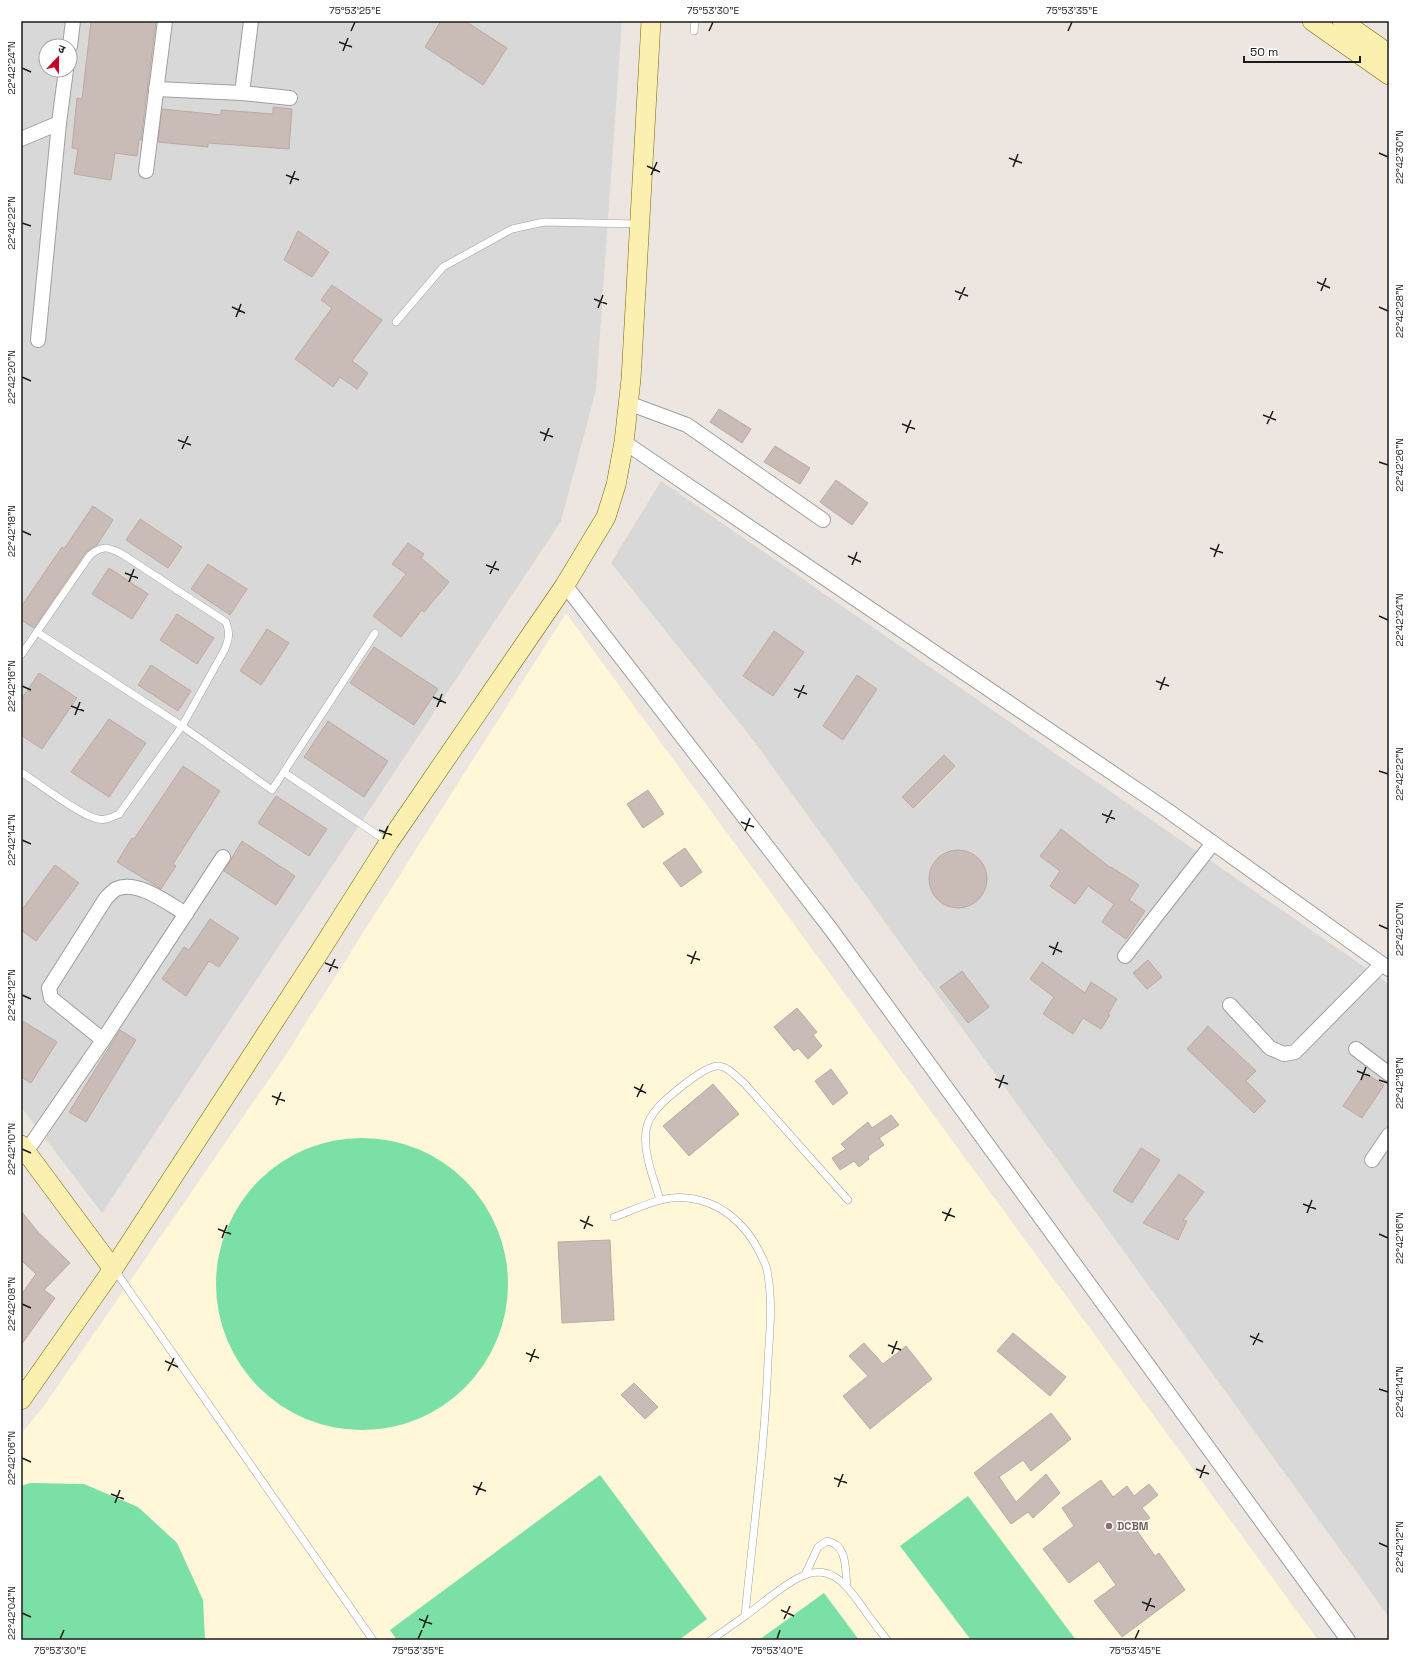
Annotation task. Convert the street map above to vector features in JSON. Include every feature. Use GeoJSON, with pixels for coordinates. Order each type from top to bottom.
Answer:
{"type":"FeatureCollection","features":[{"type":"Feature","properties":{"kind":"street"},"geometry":{"type":"LineString","coordinates":[[71,38],[73,21]]}},
{"type":"Feature","properties":{"kind":"street"},"geometry":{"type":"LineString","coordinates":[[146,171],[165,21]]}},
{"type":"Feature","properties":{"kind":"street"},"geometry":{"type":"LineString","coordinates":[[242,93],[251,21]]}},
{"type":"Feature","properties":{"kind":"street"},"geometry":{"type":"LineString","coordinates":[[21,1400],[114,1269],[322,948],[388,842],[565,585],[606,517],[616,486],[624,442],[628,403],[651,21]]}},
{"type":"Feature","properties":{"kind":"street"},"geometry":{"type":"LineString","coordinates":[[1312,21],[1389,75]]}},
{"type":"Feature","properties":{"kind":"street"},"geometry":{"type":"LineString","coordinates":[[1342,21],[1389,54]]}},
{"type":"Feature","properties":{"kind":"street"},"geometry":{"type":"LineString","coordinates":[[38,340],[59,123],[65,78]]}},
{"type":"Feature","properties":{"kind":"street"},"geometry":{"type":"LineString","coordinates":[[156,89],[242,93],[290,98]]}},
{"type":"Feature","properties":{"kind":"street"},"geometry":{"type":"LineString","coordinates":[[21,139],[59,123]]}},
{"type":"Feature","properties":{"kind":"street"},"geometry":{"type":"LineString","coordinates":[[628,403],[687,425],[823,520]]}},
{"type":"Feature","properties":{"kind":"street"},"geometry":{"type":"LineString","coordinates":[[624,442],[1213,844],[1385,967],[1295,1052],[1284,1054],[1270,1048],[1230,1005]]}},
{"type":"Feature","properties":{"kind":"street"},"geometry":{"type":"LineString","coordinates":[[565,585],[830,928],[1348,1640]]}},
{"type":"Feature","properties":{"kind":"street"},"geometry":{"type":"LineString","coordinates":[[1125,956],[1213,844]]}},
{"type":"Feature","properties":{"kind":"street"},"geometry":{"type":"LineString","coordinates":[[114,1269],[24,1148],[103,1040],[223,857]]}},
{"type":"Feature","properties":{"kind":"street"},"geometry":{"type":"LineString","coordinates":[[103,1040],[51,998],[49,988],[106,898],[116,889],[127,887],[144,889],[186,914]]}},
{"type":"Feature","properties":{"kind":"street"},"geometry":{"type":"LineString","coordinates":[[1356,1049],[1389,1074]]}},
{"type":"Feature","properties":{"kind":"street"},"geometry":{"type":"LineString","coordinates":[[1372,1160],[1389,1135]]}},
{"type":"Feature","properties":{"kind":"lane"},"geometry":{"type":"LineString","coordinates":[[694,31],[695,21]]}},
{"type":"Feature","properties":{"kind":"lane"},"geometry":{"type":"LineString","coordinates":[[396,322],[443,267],[512,229],[544,222],[639,224]]}},
{"type":"Feature","properties":{"kind":"lane"},"geometry":{"type":"LineString","coordinates":[[21,655],[90,555],[99,548],[109,547],[122,554],[226,622],[229,629],[229,640],[225,649],[182,726],[119,814],[108,819],[98,820],[86,815],[21,772]]}},
{"type":"Feature","properties":{"kind":"lane"},"geometry":{"type":"LineString","coordinates":[[37,632],[182,726],[272,790],[285,773],[375,633]]}},
{"type":"Feature","properties":{"kind":"lane"},"geometry":{"type":"LineString","coordinates":[[285,773],[388,842]]}},
{"type":"Feature","properties":{"kind":"lane"},"geometry":{"type":"LineString","coordinates":[[660,1200],[647,1151],[646,1138],[649,1121],[661,1105],[704,1070],[715,1066],[727,1068],[744,1083],[848,1200]]}},
{"type":"Feature","properties":{"kind":"lane"},"geometry":{"type":"LineString","coordinates":[[614,1217],[660,1200],[686,1197],[710,1202],[721,1208],[738,1222],[754,1240],[767,1268],[770,1308],[767,1390],[745,1616]]}},
{"type":"Feature","properties":{"kind":"lane"},"geometry":{"type":"LineString","coordinates":[[114,1269],[373,1640]]}},
{"type":"Feature","properties":{"kind":"lane"},"geometry":{"type":"LineString","coordinates":[[805,1575],[818,1547],[826,1541],[835,1542],[842,1550],[847,1586]]}},
{"type":"Feature","properties":{"kind":"lane"},"geometry":{"type":"LineString","coordinates":[[711,1640],[797,1579],[805,1575],[819,1572],[837,1578],[847,1586],[886,1640]]}},
{"type":"Feature","properties":{"kind":"shaded area"},"geometry":{"type":"Polygon","coordinates":[[[21,21],[622,21],[596,390],[561,521],[102,1213],[21,1107],[21,21]]]}},
{"type":"Feature","properties":{"kind":"shaded area"},"geometry":{"type":"Polygon","coordinates":[[[661,481],[1389,984],[1389,1617],[750,736],[611,563],[661,481]]]}},
{"type":"Feature","properties":{"kind":"shaded area"},"geometry":{"type":"Polygon","coordinates":[[[566,613],[1318,1640],[21,1640],[21,1434],[44,1406],[283,1059],[566,613]]]}},
{"type":"Feature","properties":{"kind":"green space"},"geometry":{"type":"Polygon","coordinates":[[[362,1138],[404,1144],[431,1155],[455,1171],[475,1191],[491,1215],[502,1242],[508,1284],[502,1326],[491,1353],[475,1377],[455,1397],[431,1413],[404,1424],[362,1430],[320,1424],[293,1413],[269,1397],[249,1377],[233,1353],[222,1326],[216,1284],[222,1242],[233,1215],[249,1191],[269,1171],[293,1155],[320,1144],[362,1138]]]}},
{"type":"Feature","properties":{"kind":"green space"},"geometry":{"type":"Polygon","coordinates":[[[600,1475],[707,1619],[679,1640],[397,1640],[390,1630],[600,1475]]]}},
{"type":"Feature","properties":{"kind":"green space"},"geometry":{"type":"Polygon","coordinates":[[[30,1483],[84,1484],[138,1507],[177,1543],[203,1600],[205,1640],[21,1640],[21,1486],[30,1483]]]}},
{"type":"Feature","properties":{"kind":"green space"},"geometry":{"type":"Polygon","coordinates":[[[968,1496],[1076,1640],[971,1640],[900,1546],[968,1496]]]}},
{"type":"Feature","properties":{"kind":"green space"},"geometry":{"type":"Polygon","coordinates":[[[824,1593],[859,1640],[759,1640],[824,1593]]]}},
{"type":"Feature","properties":{"kind":"building"},"geometry":{"type":"Polygon","coordinates":[[[156,21],[141,140],[139,140],[137,156],[115,153],[111,180],[74,174],[78,149],[72,148],[77,98],[82,99],[91,22],[156,21]]]}},
{"type":"Feature","properties":{"kind":"building"},"geometry":{"type":"Polygon","coordinates":[[[441,21],[465,21],[507,48],[483,85],[425,47],[441,21]]]}},
{"type":"Feature","properties":{"kind":"building"},"geometry":{"type":"Polygon","coordinates":[[[273,107],[292,109],[289,149],[208,143],[208,147],[158,142],[162,109],[221,115],[221,110],[273,114],[273,107]]]}},
{"type":"Feature","properties":{"kind":"building"},"geometry":{"type":"Polygon","coordinates":[[[298,231],[329,252],[312,277],[284,260],[298,231]]]}},
{"type":"Feature","properties":{"kind":"building"},"geometry":{"type":"Polygon","coordinates":[[[332,285],[382,320],[352,361],[368,373],[357,389],[340,377],[333,387],[295,359],[332,308],[321,300],[332,285]]]}},
{"type":"Feature","properties":{"kind":"building"},"geometry":{"type":"Polygon","coordinates":[[[719,409],[751,429],[742,443],[710,422],[719,409]]]}},
{"type":"Feature","properties":{"kind":"building"},"geometry":{"type":"Polygon","coordinates":[[[775,446],[810,468],[800,484],[764,462],[775,446]]]}},
{"type":"Feature","properties":{"kind":"building"},"geometry":{"type":"Polygon","coordinates":[[[836,480],[868,503],[852,525],[820,502],[836,480]]]}},
{"type":"Feature","properties":{"kind":"building"},"geometry":{"type":"Polygon","coordinates":[[[93,506],[113,520],[97,545],[86,552],[34,628],[21,620],[21,607],[62,547],[64,549],[93,506]]]}},
{"type":"Feature","properties":{"kind":"building"},"geometry":{"type":"Polygon","coordinates":[[[140,519],[182,547],[168,568],[126,540],[140,519]]]}},
{"type":"Feature","properties":{"kind":"building"},"geometry":{"type":"Polygon","coordinates":[[[408,543],[424,554],[421,558],[449,582],[424,612],[422,610],[401,637],[373,616],[406,574],[392,564],[408,543]]]}},
{"type":"Feature","properties":{"kind":"building"},"geometry":{"type":"Polygon","coordinates":[[[208,564],[247,589],[230,615],[191,589],[208,564]]]}},
{"type":"Feature","properties":{"kind":"building"},"geometry":{"type":"Polygon","coordinates":[[[109,568],[148,594],[132,619],[92,594],[109,568]]]}},
{"type":"Feature","properties":{"kind":"building"},"geometry":{"type":"Polygon","coordinates":[[[177,614],[214,638],[197,664],[160,640],[177,614]]]}},
{"type":"Feature","properties":{"kind":"building"},"geometry":{"type":"Polygon","coordinates":[[[267,629],[289,643],[261,685],[240,671],[267,629]]]}},
{"type":"Feature","properties":{"kind":"building"},"geometry":{"type":"Polygon","coordinates":[[[774,631],[804,652],[773,696],[743,676],[774,631]]]}},
{"type":"Feature","properties":{"kind":"building"},"geometry":{"type":"Polygon","coordinates":[[[374,647],[438,689],[414,725],[350,683],[374,647]]]}},
{"type":"Feature","properties":{"kind":"building"},"geometry":{"type":"Polygon","coordinates":[[[151,665],[191,691],[178,711],[138,685],[151,665]]]}},
{"type":"Feature","properties":{"kind":"building"},"geometry":{"type":"Polygon","coordinates":[[[39,673],[77,698],[42,749],[21,735],[21,700],[39,673]]]}},
{"type":"Feature","properties":{"kind":"building"},"geometry":{"type":"Polygon","coordinates":[[[857,675],[877,689],[843,740],[823,726],[857,675]]]}},
{"type":"Feature","properties":{"kind":"building"},"geometry":{"type":"Polygon","coordinates":[[[109,719],[146,743],[109,797],[71,772],[109,719]]]}},
{"type":"Feature","properties":{"kind":"building"},"geometry":{"type":"Polygon","coordinates":[[[328,721],[388,761],[364,797],[304,757],[328,721]]]}},
{"type":"Feature","properties":{"kind":"building"},"geometry":{"type":"Polygon","coordinates":[[[944,755],[955,766],[913,808],[902,797],[944,755]]]}},
{"type":"Feature","properties":{"kind":"building"},"geometry":{"type":"Polygon","coordinates":[[[183,766],[220,791],[173,864],[176,866],[161,889],[117,862],[132,838],[134,839],[183,766]]]}},
{"type":"Feature","properties":{"kind":"building"},"geometry":{"type":"Polygon","coordinates":[[[648,790],[664,814],[643,828],[627,804],[648,790]]]}},
{"type":"Feature","properties":{"kind":"building"},"geometry":{"type":"Polygon","coordinates":[[[276,796],[327,829],[309,856],[258,823],[276,796]]]}},
{"type":"Feature","properties":{"kind":"building"},"geometry":{"type":"Polygon","coordinates":[[[1061,829],[1111,868],[1139,885],[1129,900],[1145,911],[1126,939],[1102,922],[1114,904],[1088,886],[1075,904],[1050,886],[1060,871],[1040,856],[1061,829]]]}},
{"type":"Feature","properties":{"kind":"building"},"geometry":{"type":"Polygon","coordinates":[[[242,841],[295,876],[276,905],[224,871],[242,841]]]}},
{"type":"Feature","properties":{"kind":"building"},"geometry":{"type":"Polygon","coordinates":[[[685,848],[702,872],[681,887],[663,863],[685,848]]]}},
{"type":"Feature","properties":{"kind":"building"},"geometry":{"type":"Polygon","coordinates":[[[958,850],[969,852],[982,863],[985,868],[987,879],[985,890],[974,903],[969,906],[958,908],[947,906],[934,895],[931,890],[929,879],[931,868],[942,855],[947,852],[958,850]]]}},
{"type":"Feature","properties":{"kind":"building"},"geometry":{"type":"Polygon","coordinates":[[[55,865],[79,883],[36,941],[21,930],[21,911],[55,865]]]}},
{"type":"Feature","properties":{"kind":"building"},"geometry":{"type":"Polygon","coordinates":[[[210,919],[239,938],[219,967],[209,961],[186,996],[162,979],[184,947],[189,950],[210,919]]]}},
{"type":"Feature","properties":{"kind":"building"},"geometry":{"type":"Polygon","coordinates":[[[1148,960],[1162,977],[1147,989],[1133,973],[1148,960]]]}},
{"type":"Feature","properties":{"kind":"building"},"geometry":{"type":"Polygon","coordinates":[[[1042,962],[1085,993],[1091,982],[1117,999],[1108,1014],[1110,1015],[1101,1029],[1083,1018],[1073,1034],[1043,1014],[1054,997],[1030,979],[1042,962]]]}},
{"type":"Feature","properties":{"kind":"building"},"geometry":{"type":"Polygon","coordinates":[[[962,971],[989,1007],[968,1023],[940,987],[962,971]]]}},
{"type":"Feature","properties":{"kind":"building"},"geometry":{"type":"Polygon","coordinates":[[[797,1008],[817,1032],[813,1035],[822,1046],[808,1059],[798,1048],[794,1051],[774,1027],[797,1008]]]}},
{"type":"Feature","properties":{"kind":"building"},"geometry":{"type":"Polygon","coordinates":[[[21,1020],[57,1042],[31,1083],[21,1077],[21,1020]]]}},
{"type":"Feature","properties":{"kind":"building"},"geometry":{"type":"Polygon","coordinates":[[[1208,1026],[1256,1071],[1246,1081],[1266,1101],[1254,1113],[1187,1049],[1208,1026]]]}},
{"type":"Feature","properties":{"kind":"building"},"geometry":{"type":"Polygon","coordinates":[[[120,1030],[136,1040],[86,1122],[69,1112],[120,1030]]]}},
{"type":"Feature","properties":{"kind":"building"},"geometry":{"type":"Polygon","coordinates":[[[831,1069],[848,1093],[833,1105],[815,1081],[831,1069]]]}},
{"type":"Feature","properties":{"kind":"building"},"geometry":{"type":"Polygon","coordinates":[[[1365,1073],[1384,1085],[1362,1118],[1343,1106],[1365,1073]]]}},
{"type":"Feature","properties":{"kind":"building"},"geometry":{"type":"Polygon","coordinates":[[[713,1084],[739,1114],[689,1156],[663,1126],[713,1084]]]}},
{"type":"Feature","properties":{"kind":"building"},"geometry":{"type":"Polygon","coordinates":[[[891,1115],[899,1125],[879,1138],[884,1145],[868,1156],[869,1159],[859,1167],[854,1161],[840,1170],[832,1158],[846,1149],[841,1144],[868,1122],[872,1128],[891,1115]]]}},
{"type":"Feature","properties":{"kind":"building"},"geometry":{"type":"Polygon","coordinates":[[[1141,1148],[1160,1160],[1132,1203],[1113,1191],[1141,1148]]]}},
{"type":"Feature","properties":{"kind":"building"},"geometry":{"type":"Polygon","coordinates":[[[1179,1174],[1204,1192],[1183,1220],[1187,1221],[1178,1240],[1143,1223],[1179,1174]]]}},
{"type":"Feature","properties":{"kind":"building"},"geometry":{"type":"Polygon","coordinates":[[[21,1211],[38,1232],[70,1263],[44,1290],[55,1298],[21,1345],[21,1295],[36,1274],[21,1260],[21,1211]]]}},
{"type":"Feature","properties":{"kind":"building"},"geometry":{"type":"Polygon","coordinates":[[[610,1240],[614,1320],[562,1323],[558,1242],[610,1240]]]}},
{"type":"Feature","properties":{"kind":"building"},"geometry":{"type":"Polygon","coordinates":[[[1013,1333],[1066,1377],[1050,1396],[997,1351],[1013,1333]]]}},
{"type":"Feature","properties":{"kind":"building"},"geometry":{"type":"Polygon","coordinates":[[[864,1343],[883,1364],[906,1346],[932,1379],[870,1429],[843,1396],[868,1376],[849,1356],[864,1343]]]}},
{"type":"Feature","properties":{"kind":"building"},"geometry":{"type":"Polygon","coordinates":[[[634,1383],[658,1407],[645,1419],[621,1395],[634,1383]]]}},
{"type":"Feature","properties":{"kind":"building"},"geometry":{"type":"Polygon","coordinates":[[[1051,1413],[1071,1439],[1031,1471],[1023,1460],[999,1477],[1016,1502],[1046,1474],[1060,1493],[1033,1518],[1028,1512],[1011,1524],[974,1473],[1051,1413]]]}},
{"type":"Feature","properties":{"kind":"building"},"geometry":{"type":"Polygon","coordinates":[[[1101,1480],[1113,1497],[1127,1486],[1134,1496],[1149,1484],[1158,1495],[1142,1508],[1150,1518],[1135,1528],[1155,1556],[1159,1553],[1185,1590],[1122,1637],[1094,1601],[1116,1585],[1099,1561],[1069,1583],[1043,1549],[1074,1526],[1062,1508],[1101,1480]]]}},
{"type":"Feature","properties":{"kind":"place","name":"DCBM"},"geometry":{"type":"Point","coordinates":[1109,1526]}}]}
